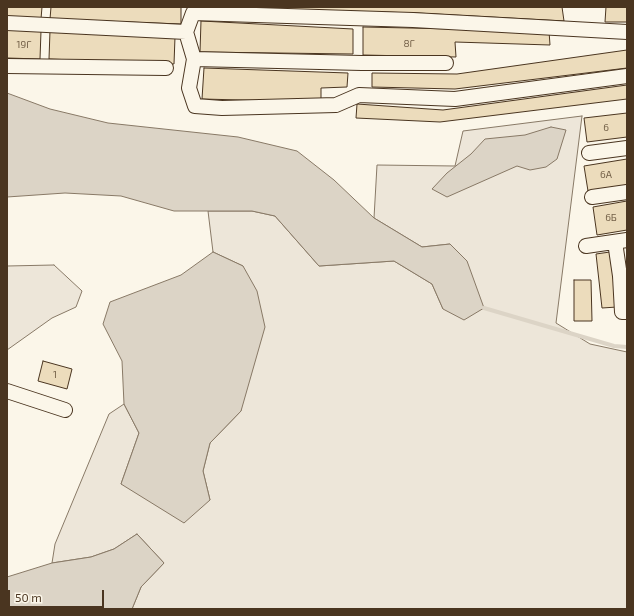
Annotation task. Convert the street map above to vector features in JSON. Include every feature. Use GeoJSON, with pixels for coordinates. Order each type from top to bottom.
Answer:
{"type":"FeatureCollection","features":[{"type":"Feature","properties":{"kind":"lane"},"geometry":{"type":"LineString","coordinates":[[627,32],[413,20],[193,13],[186,32],[194,59],[189,88],[195,106],[222,108],[336,105],[359,95],[455,99],[627,76]]}},
{"type":"Feature","properties":{"kind":"lane"},"geometry":{"type":"LineString","coordinates":[[7,24],[186,32]]}},
{"type":"Feature","properties":{"kind":"lane"},"geometry":{"type":"LineString","coordinates":[[194,59],[362,63],[446,63]]}},
{"type":"Feature","properties":{"kind":"lane"},"geometry":{"type":"LineString","coordinates":[[7,66],[166,68]]}},
{"type":"Feature","properties":{"kind":"lane"},"geometry":{"type":"LineString","coordinates":[[589,153],[627,148]]}},
{"type":"Feature","properties":{"kind":"lane"},"geometry":{"type":"LineString","coordinates":[[592,197],[627,192]]}},
{"type":"Feature","properties":{"kind":"lane"},"geometry":{"type":"LineString","coordinates":[[586,246],[621,241],[624,276],[622,312],[627,312]]}},
{"type":"Feature","properties":{"kind":"lane"},"geometry":{"type":"LineString","coordinates":[[7,391],[65,410]]}},
{"type":"Feature","properties":{"kind":"shaded area"},"geometry":{"type":"Polygon","coordinates":[[[7,93],[50,109],[108,123],[238,137],[297,151],[334,180],[374,218],[422,247],[450,244],[467,261],[484,308],[464,320],[443,309],[432,284],[394,261],[319,266],[275,216],[252,211],[174,211],[121,196],[65,193],[7,197],[7,93]]]}},
{"type":"Feature","properties":{"kind":"shaded area"},"geometry":{"type":"Polygon","coordinates":[[[582,116],[556,323],[590,344],[627,352],[627,609],[132,609],[141,587],[164,563],[137,534],[114,549],[91,557],[52,563],[55,544],[109,414],[124,404],[139,433],[121,484],[210,500],[203,471],[210,443],[241,411],[243,266],[213,252],[208,211],[252,211],[275,216],[319,266],[394,261],[432,284],[443,309],[450,244],[422,247],[374,218],[377,165],[455,166],[463,131],[582,116]]]}},
{"type":"Feature","properties":{"kind":"shaded area"},"geometry":{"type":"Polygon","coordinates":[[[551,127],[566,130],[557,159],[546,167],[530,170],[517,166],[447,197],[432,189],[447,173],[471,154],[485,139],[525,135],[551,127]]]}},
{"type":"Feature","properties":{"kind":"shaded area"},"geometry":{"type":"Polygon","coordinates":[[[213,252],[243,266],[257,291],[265,327],[241,411],[210,443],[203,471],[210,500],[184,523],[121,484],[139,433],[124,404],[122,361],[103,324],[110,302],[181,275],[213,252]]]}},
{"type":"Feature","properties":{"kind":"shaded area"},"geometry":{"type":"Polygon","coordinates":[[[54,265],[82,291],[76,307],[52,318],[7,350],[7,266],[54,265]]]}},
{"type":"Feature","properties":{"kind":"shaded area"},"geometry":{"type":"Polygon","coordinates":[[[137,534],[164,563],[141,587],[132,609],[7,609],[7,577],[52,563],[91,557],[114,549],[137,534]]]}},
{"type":"Feature","properties":{"kind":"building"},"geometry":{"type":"Polygon","coordinates":[[[7,7],[42,7],[41,19],[7,17],[7,7]]]}},
{"type":"Feature","properties":{"kind":"building"},"geometry":{"type":"Polygon","coordinates":[[[51,7],[181,7],[181,24],[50,19],[51,7]]]}},
{"type":"Feature","properties":{"kind":"building"},"geometry":{"type":"Polygon","coordinates":[[[194,7],[562,7],[564,21],[417,13],[194,7]]]}},
{"type":"Feature","properties":{"kind":"building"},"geometry":{"type":"Polygon","coordinates":[[[606,7],[627,7],[627,22],[605,22],[606,7]]]}},
{"type":"Feature","properties":{"kind":"building"},"geometry":{"type":"Polygon","coordinates":[[[201,21],[353,29],[353,54],[200,52],[201,21]]]}},
{"type":"Feature","properties":{"kind":"building"},"geometry":{"type":"Polygon","coordinates":[[[363,27],[549,31],[550,45],[455,42],[456,57],[363,55],[363,27]]]}},
{"type":"Feature","properties":{"kind":"building"},"geometry":{"type":"Polygon","coordinates":[[[7,30],[41,31],[40,59],[7,58],[7,30]]]}},
{"type":"Feature","properties":{"kind":"building"},"geometry":{"type":"Polygon","coordinates":[[[50,31],[175,37],[174,64],[49,59],[50,31]]]}},
{"type":"Feature","properties":{"kind":"building"},"geometry":{"type":"Polygon","coordinates":[[[627,50],[627,68],[455,89],[372,87],[372,73],[457,74],[627,50]]]}},
{"type":"Feature","properties":{"kind":"building"},"geometry":{"type":"Polygon","coordinates":[[[204,68],[348,73],[347,87],[321,88],[321,102],[202,99],[204,68]]]}},
{"type":"Feature","properties":{"kind":"building"},"geometry":{"type":"Polygon","coordinates":[[[627,85],[627,99],[440,122],[356,118],[357,104],[443,110],[627,85]]]}},
{"type":"Feature","properties":{"kind":"building"},"geometry":{"type":"Polygon","coordinates":[[[627,113],[627,137],[587,142],[584,118],[627,113]]]}},
{"type":"Feature","properties":{"kind":"building"},"geometry":{"type":"Polygon","coordinates":[[[627,159],[627,185],[588,191],[584,166],[627,159]]]}},
{"type":"Feature","properties":{"kind":"building"},"geometry":{"type":"Polygon","coordinates":[[[627,201],[627,230],[597,235],[593,207],[627,201]]]}},
{"type":"Feature","properties":{"kind":"building"},"geometry":{"type":"Polygon","coordinates":[[[610,252],[617,307],[602,308],[596,254],[610,252]]]}},
{"type":"Feature","properties":{"kind":"building"},"geometry":{"type":"Polygon","coordinates":[[[574,280],[591,280],[592,321],[574,321],[574,280]]]}},
{"type":"Feature","properties":{"kind":"building"},"geometry":{"type":"Polygon","coordinates":[[[43,361],[72,369],[67,389],[38,381],[43,361]]]}},
{"type":"Feature","properties":{"kind":"waterway"},"geometry":{"type":"LineString","coordinates":[[484,308],[614,346],[627,347]]}}]}
